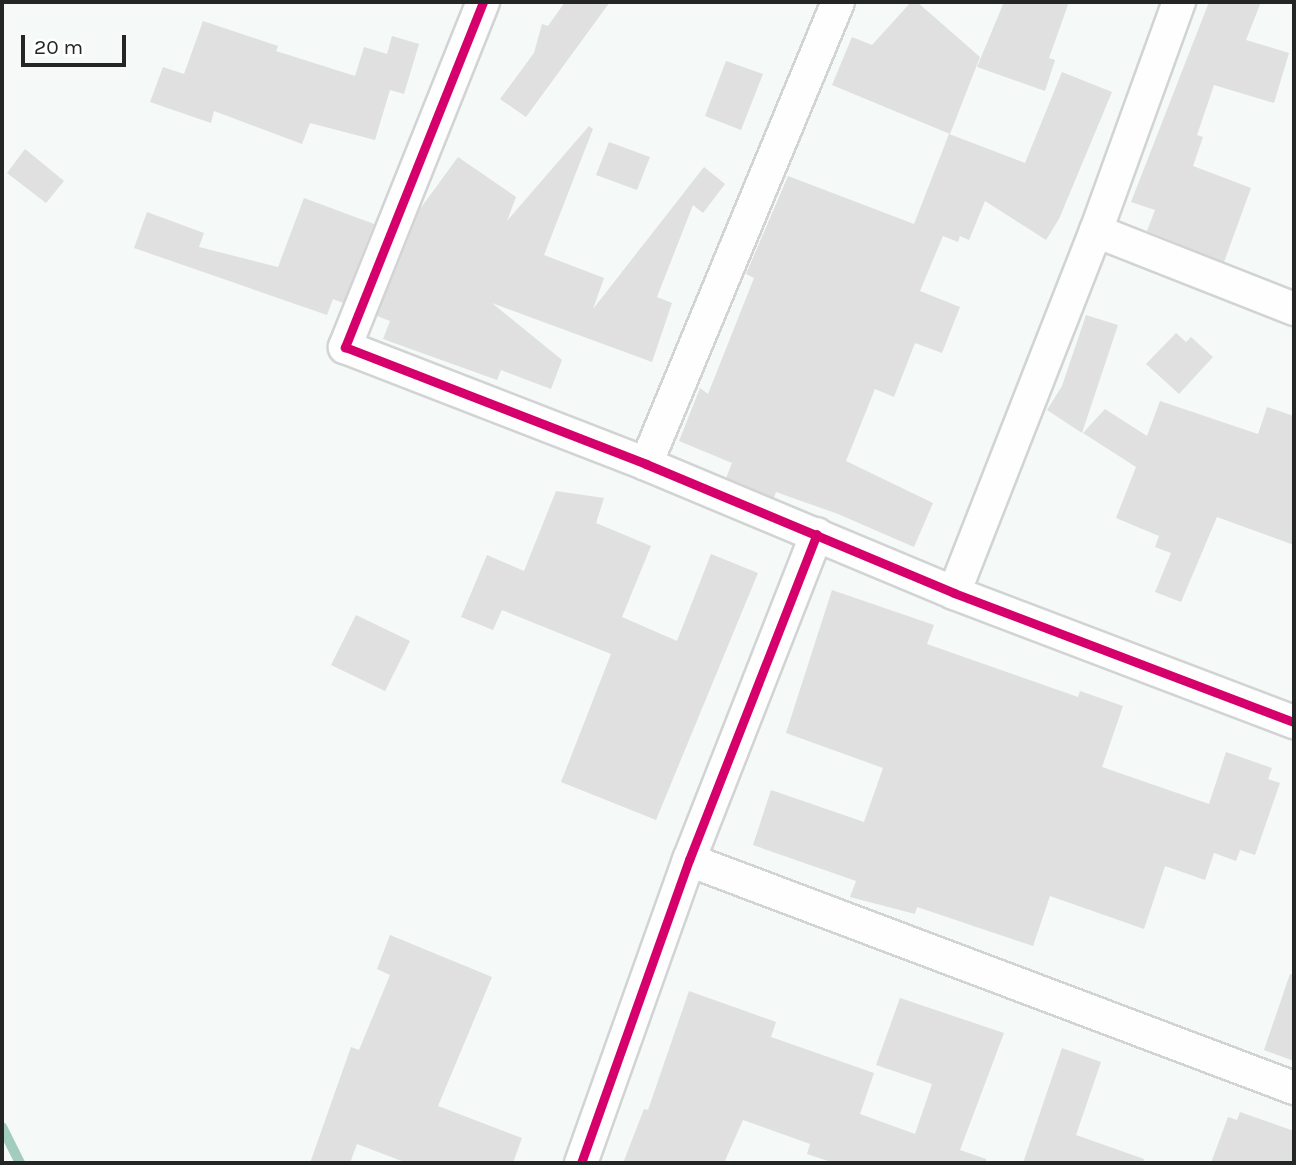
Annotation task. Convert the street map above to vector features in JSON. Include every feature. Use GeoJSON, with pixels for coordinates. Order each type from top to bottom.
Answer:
{"type":"FeatureCollection","features":[{"type":"Feature","properties":{"kind":"street"},"geometry":{"type":"LineString","coordinates":[[484,2],[345,347],[646,464],[954,593],[1294,722]]}},
{"type":"Feature","properties":{"kind":"street"},"geometry":{"type":"LineString","coordinates":[[646,464],[838,2]]}},
{"type":"Feature","properties":{"kind":"street"},"geometry":{"type":"LineString","coordinates":[[954,593],[1097,231],[1179,2]]}},
{"type":"Feature","properties":{"kind":"street"},"geometry":{"type":"LineString","coordinates":[[1097,231],[1294,309]]}},
{"type":"Feature","properties":{"kind":"street"},"geometry":{"type":"LineString","coordinates":[[581,1163],[689,860],[817,534]]}},
{"type":"Feature","properties":{"kind":"street"},"geometry":{"type":"LineString","coordinates":[[689,860],[1294,1088]]}},
{"type":"Feature","properties":{"kind":"building"},"geometry":{"type":"Polygon","coordinates":[[[565,2],[610,2],[526,117],[500,99],[534,53],[542,24],[548,26],[565,2]]]}},
{"type":"Feature","properties":{"kind":"building"},"geometry":{"type":"Polygon","coordinates":[[[911,2],[917,2],[980,57],[950,134],[832,85],[852,37],[872,45],[911,2]]]}},
{"type":"Feature","properties":{"kind":"building"},"geometry":{"type":"Polygon","coordinates":[[[1004,2],[1069,2],[1049,58],[1055,60],[1045,91],[977,67],[1004,2]]]}},
{"type":"Feature","properties":{"kind":"building"},"geometry":{"type":"Polygon","coordinates":[[[1209,2],[1261,2],[1246,40],[1289,53],[1274,103],[1214,85],[1197,135],[1203,137],[1193,166],[1251,188],[1224,262],[1147,231],[1155,210],[1131,202],[1209,2]]]}},
{"type":"Feature","properties":{"kind":"building"},"geometry":{"type":"Polygon","coordinates":[[[203,21],[278,46],[276,51],[355,76],[364,47],[387,54],[392,36],[419,44],[404,94],[390,90],[375,140],[310,123],[302,144],[214,111],[211,123],[150,102],[163,67],[184,74],[203,21]]]}},
{"type":"Feature","properties":{"kind":"building"},"geometry":{"type":"Polygon","coordinates":[[[726,61],[763,74],[741,130],[705,116],[726,61]]]}},
{"type":"Feature","properties":{"kind":"building"},"geometry":{"type":"Polygon","coordinates":[[[1062,72],[1112,92],[1059,219],[1046,240],[985,201],[969,240],[960,236],[958,242],[943,236],[920,291],[960,307],[942,353],[915,343],[894,397],[875,389],[846,461],[933,503],[914,547],[838,514],[776,492],[774,498],[726,478],[732,463],[679,441],[700,388],[708,394],[754,278],[746,274],[788,176],[914,224],[949,134],[1025,163],[1062,72]]]}},
{"type":"Feature","properties":{"kind":"building"},"geometry":{"type":"Polygon","coordinates":[[[589,126],[593,129],[544,255],[604,278],[593,309],[704,167],[725,184],[703,213],[693,205],[657,297],[672,303],[652,362],[492,303],[562,360],[551,389],[501,370],[497,380],[383,339],[390,321],[377,316],[420,209],[458,157],[516,197],[507,221],[589,126]]]}},
{"type":"Feature","properties":{"kind":"building"},"geometry":{"type":"Polygon","coordinates":[[[609,142],[650,157],[637,190],[596,175],[609,142]]]}},
{"type":"Feature","properties":{"kind":"building"},"geometry":{"type":"Polygon","coordinates":[[[25,149],[64,181],[46,203],[7,173],[25,149]]]}},
{"type":"Feature","properties":{"kind":"building"},"geometry":{"type":"Polygon","coordinates":[[[304,198],[374,224],[343,303],[333,299],[327,315],[134,248],[147,212],[204,233],[199,247],[278,267],[304,198]]]}},
{"type":"Feature","properties":{"kind":"building"},"geometry":{"type":"Polygon","coordinates":[[[1086,315],[1118,325],[1082,433],[1047,410],[1062,386],[1086,315]]]}},
{"type":"Feature","properties":{"kind":"building"},"geometry":{"type":"Polygon","coordinates":[[[1176,333],[1186,342],[1191,337],[1213,357],[1179,394],[1146,364],[1176,333]]]}},
{"type":"Feature","properties":{"kind":"building"},"geometry":{"type":"Polygon","coordinates":[[[1160,401],[1258,434],[1267,407],[1294,416],[1294,545],[1217,517],[1181,602],[1155,592],[1171,553],[1155,547],[1159,536],[1116,518],[1136,467],[1083,433],[1105,409],[1147,436],[1160,401]]]}},
{"type":"Feature","properties":{"kind":"building"},"geometry":{"type":"Polygon","coordinates":[[[556,491],[604,498],[596,523],[651,546],[622,617],[677,641],[711,554],[758,573],[656,820],[561,782],[611,654],[502,610],[493,630],[461,617],[487,555],[524,571],[556,491]]]}},
{"type":"Feature","properties":{"kind":"building"},"geometry":{"type":"Polygon","coordinates":[[[832,590],[934,625],[927,644],[1078,697],[1080,691],[1123,706],[1102,767],[1209,804],[1226,752],[1272,768],[1268,779],[1280,783],[1255,855],[1240,850],[1236,861],[1214,853],[1205,880],[1165,866],[1144,929],[1050,896],[1033,946],[917,907],[915,914],[850,897],[856,881],[753,845],[771,790],[864,822],[883,768],[786,733],[832,590]]]}},
{"type":"Feature","properties":{"kind":"building"},"geometry":{"type":"Polygon","coordinates":[[[356,615],[410,641],[385,691],[331,665],[356,615]]]}},
{"type":"Feature","properties":{"kind":"building"},"geometry":{"type":"Polygon","coordinates":[[[390,935],[492,977],[438,1106],[522,1138],[513,1163],[407,1163],[357,1144],[350,1163],[310,1163],[351,1047],[359,1050],[390,975],[377,969],[390,935]]]}},
{"type":"Feature","properties":{"kind":"building"},"geometry":{"type":"Polygon","coordinates":[[[1290,974],[1294,975],[1294,1061],[1264,1050],[1290,974]]]}},
{"type":"Feature","properties":{"kind":"building"},"geometry":{"type":"Polygon","coordinates":[[[689,991],[776,1022],[771,1037],[874,1073],[860,1114],[915,1134],[932,1084],[876,1065],[900,998],[1004,1033],[960,1150],[986,1159],[986,1163],[834,1163],[807,1154],[810,1144],[743,1120],[724,1163],[623,1163],[644,1109],[648,1110],[689,991]]]}},
{"type":"Feature","properties":{"kind":"building"},"geometry":{"type":"Polygon","coordinates":[[[1062,1048],[1101,1062],[1076,1135],[1144,1159],[1143,1163],[1023,1163],[1062,1048]]]}},
{"type":"Feature","properties":{"kind":"building"},"geometry":{"type":"Polygon","coordinates":[[[1240,1112],[1294,1131],[1294,1163],[1211,1163],[1228,1117],[1237,1120],[1240,1112]]]}},
{"type":"Feature","properties":{"kind":"waterway"},"geometry":{"type":"LineString","coordinates":[[2,1127],[20,1163]]}},
{"type":"Feature","properties":{"kind":"cycle path"},"geometry":{"type":"LineString","coordinates":[[483,2],[345,347],[646,464],[954,593],[1294,722]]}},
{"type":"Feature","properties":{"kind":"cycle path"},"geometry":{"type":"LineString","coordinates":[[581,1163],[689,860],[817,534]]}}]}
